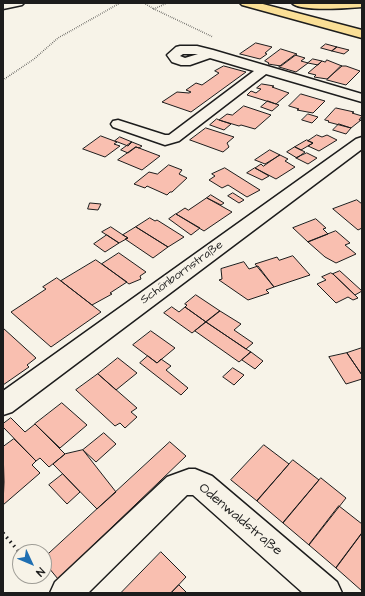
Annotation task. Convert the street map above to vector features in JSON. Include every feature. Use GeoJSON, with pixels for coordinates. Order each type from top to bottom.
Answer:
{"type":"FeatureCollection","features":[{"type":"Feature","properties":{"kind":"highway"},"geometry":{"type":"LineString","coordinates":[[246,3],[362,34]]}},
{"type":"Feature","properties":{"kind":"highway"},"geometry":{"type":"LineString","coordinates":[[279,3],[362,24]]}},
{"type":"Feature","properties":{"kind":"highway"},"geometry":{"type":"LineString","coordinates":[[298,3],[333,6],[362,4]]}},
{"type":"Feature","properties":{"kind":"street"},"geometry":{"type":"LineString","coordinates":[[3,6],[18,3]]}},
{"type":"Feature","properties":{"kind":"street"},"geometry":{"type":"LineString","coordinates":[[209,53],[362,98]]}},
{"type":"Feature","properties":{"kind":"street"},"geometry":{"type":"LineString","coordinates":[[118,124],[165,140],[174,138],[264,69]]}},
{"type":"Feature","properties":{"kind":"street","name":"Schönbornstraße"},"geometry":{"type":"LineString","coordinates":[[3,405],[362,142]]}},
{"type":"Feature","properties":{"kind":"street","name":"Odenwaldstraße"},"geometry":{"type":"LineString","coordinates":[[66,593],[177,486],[187,481],[202,485],[326,593]]}},
{"type":"Feature","properties":{"kind":"path"},"geometry":{"type":"LineString","coordinates":[[3,80],[34,59],[58,38],[120,3]]}},
{"type":"Feature","properties":{"kind":"path"},"geometry":{"type":"LineString","coordinates":[[144,3],[209,34],[216,40]]}},
{"type":"Feature","properties":{"kind":"path"},"geometry":{"type":"LineString","coordinates":[[154,9],[167,3]]}},
{"type":"Feature","properties":{"kind":"path"},"geometry":{"type":"LineString","coordinates":[[3,534],[12,544]]}},
{"type":"Feature","properties":{"kind":"building"},"geometry":{"type":"Polygon","coordinates":[[[256,43],[272,47],[265,53],[267,54],[260,59],[240,54],[256,43]]]}},
{"type":"Feature","properties":{"kind":"building"},"geometry":{"type":"Polygon","coordinates":[[[326,44],[337,47],[332,51],[321,48],[326,44]]]}},
{"type":"Feature","properties":{"kind":"building"},"geometry":{"type":"Polygon","coordinates":[[[337,47],[349,50],[344,54],[332,51],[337,47]]]}},
{"type":"Feature","properties":{"kind":"building"},"geometry":{"type":"Polygon","coordinates":[[[281,49],[297,54],[281,66],[268,64],[269,63],[265,61],[281,49]]]}},
{"type":"Feature","properties":{"kind":"building"},"geometry":{"type":"Polygon","coordinates":[[[295,55],[305,58],[301,61],[308,63],[296,72],[279,67],[295,55]]]}},
{"type":"Feature","properties":{"kind":"building"},"geometry":{"type":"Polygon","coordinates":[[[313,59],[322,61],[318,65],[308,63],[313,59]]]}},
{"type":"Feature","properties":{"kind":"building"},"geometry":{"type":"Polygon","coordinates":[[[327,60],[342,66],[327,79],[314,77],[316,75],[308,73],[322,61],[325,62],[327,60]]]}},
{"type":"Feature","properties":{"kind":"building"},"geometry":{"type":"Polygon","coordinates":[[[224,66],[246,72],[191,112],[162,102],[177,92],[191,92],[186,90],[196,83],[202,85],[219,73],[215,71],[224,66]]]}},
{"type":"Feature","properties":{"kind":"building"},"geometry":{"type":"Polygon","coordinates":[[[341,66],[346,66],[360,71],[346,85],[327,80],[341,66]]]}},
{"type":"Feature","properties":{"kind":"building"},"geometry":{"type":"Polygon","coordinates":[[[262,84],[274,86],[272,87],[289,93],[276,104],[247,95],[251,91],[256,93],[261,89],[257,88],[262,84]]]}},
{"type":"Feature","properties":{"kind":"building"},"geometry":{"type":"Polygon","coordinates":[[[301,94],[325,101],[313,113],[297,110],[299,109],[289,106],[301,94]]]}},
{"type":"Feature","properties":{"kind":"building"},"geometry":{"type":"Polygon","coordinates":[[[268,101],[279,105],[272,111],[261,107],[268,101]]]}},
{"type":"Feature","properties":{"kind":"building"},"geometry":{"type":"Polygon","coordinates":[[[244,106],[271,115],[255,129],[219,120],[227,114],[232,115],[244,106]]]}},
{"type":"Feature","properties":{"kind":"building"},"geometry":{"type":"Polygon","coordinates":[[[336,108],[354,112],[352,113],[362,116],[359,120],[361,120],[351,128],[325,120],[336,108]]]}},
{"type":"Feature","properties":{"kind":"building"},"geometry":{"type":"Polygon","coordinates":[[[308,114],[318,117],[312,123],[302,120],[308,114]]]}},
{"type":"Feature","properties":{"kind":"building"},"geometry":{"type":"Polygon","coordinates":[[[217,119],[231,124],[224,130],[210,125],[217,119]]]}},
{"type":"Feature","properties":{"kind":"building"},"geometry":{"type":"Polygon","coordinates":[[[339,124],[351,128],[346,134],[333,130],[339,124]]]}},
{"type":"Feature","properties":{"kind":"building"},"geometry":{"type":"Polygon","coordinates":[[[206,128],[234,137],[227,143],[229,147],[223,152],[190,140],[206,128]]]}},
{"type":"Feature","properties":{"kind":"building"},"geometry":{"type":"Polygon","coordinates":[[[317,135],[322,137],[327,135],[337,140],[319,151],[308,146],[313,143],[308,141],[317,135]]]}},
{"type":"Feature","properties":{"kind":"building"},"geometry":{"type":"Polygon","coordinates":[[[101,136],[117,142],[114,144],[120,146],[105,157],[83,149],[101,136]]]}},
{"type":"Feature","properties":{"kind":"building"},"geometry":{"type":"Polygon","coordinates":[[[120,137],[132,142],[128,146],[115,141],[120,137]]]}},
{"type":"Feature","properties":{"kind":"building"},"geometry":{"type":"Polygon","coordinates":[[[307,140],[313,143],[301,150],[295,147],[307,140]]]}},
{"type":"Feature","properties":{"kind":"building"},"geometry":{"type":"Polygon","coordinates":[[[132,142],[142,146],[139,148],[136,147],[128,153],[121,150],[132,142]]]}},
{"type":"Feature","properties":{"kind":"building"},"geometry":{"type":"Polygon","coordinates":[[[136,147],[160,156],[142,170],[118,160],[136,147]]]}},
{"type":"Feature","properties":{"kind":"building"},"geometry":{"type":"Polygon","coordinates":[[[295,147],[305,152],[297,158],[287,152],[295,147]]]}},
{"type":"Feature","properties":{"kind":"building"},"geometry":{"type":"Polygon","coordinates":[[[270,150],[280,155],[265,164],[255,160],[270,150]]]}},
{"type":"Feature","properties":{"kind":"building"},"geometry":{"type":"Polygon","coordinates":[[[307,153],[317,158],[308,164],[296,158],[307,153]]]}},
{"type":"Feature","properties":{"kind":"building"},"geometry":{"type":"Polygon","coordinates":[[[280,155],[288,159],[285,161],[295,167],[276,179],[255,168],[261,164],[263,166],[280,155]]]}},
{"type":"Feature","properties":{"kind":"building"},"geometry":{"type":"Polygon","coordinates":[[[169,165],[182,170],[179,174],[187,178],[167,195],[147,186],[145,188],[134,184],[149,172],[157,174],[169,165]]]}},
{"type":"Feature","properties":{"kind":"building"},"geometry":{"type":"Polygon","coordinates":[[[225,168],[260,190],[247,197],[228,185],[222,188],[209,180],[215,176],[212,174],[225,168]]]}},
{"type":"Feature","properties":{"kind":"building"},"geometry":{"type":"Polygon","coordinates":[[[255,168],[269,176],[262,180],[247,173],[255,168]]]}},
{"type":"Feature","properties":{"kind":"building"},"geometry":{"type":"Polygon","coordinates":[[[233,193],[244,200],[239,203],[228,196],[233,193]]]}},
{"type":"Feature","properties":{"kind":"building"},"geometry":{"type":"Polygon","coordinates":[[[211,195],[224,203],[221,205],[207,198],[211,195]]]}},
{"type":"Feature","properties":{"kind":"building"},"geometry":{"type":"Polygon","coordinates":[[[207,198],[232,212],[204,231],[176,214],[185,208],[188,210],[207,198]]]}},
{"type":"Feature","properties":{"kind":"building"},"geometry":{"type":"Polygon","coordinates":[[[357,200],[362,204],[362,228],[358,230],[333,209],[357,200]]]}},
{"type":"Feature","properties":{"kind":"building"},"geometry":{"type":"Polygon","coordinates":[[[90,203],[101,204],[98,210],[88,209],[90,203]]]}},
{"type":"Feature","properties":{"kind":"building"},"geometry":{"type":"Polygon","coordinates":[[[176,214],[200,228],[191,235],[169,219],[176,214]]]}},
{"type":"Feature","properties":{"kind":"building"},"geometry":{"type":"Polygon","coordinates":[[[150,218],[155,221],[157,220],[184,237],[168,247],[136,227],[150,218]]]}},
{"type":"Feature","properties":{"kind":"building"},"geometry":{"type":"Polygon","coordinates":[[[316,219],[326,228],[323,229],[328,234],[308,242],[293,228],[316,219]]]}},
{"type":"Feature","properties":{"kind":"building"},"geometry":{"type":"Polygon","coordinates":[[[111,227],[128,238],[119,243],[102,232],[111,227]]]}},
{"type":"Feature","properties":{"kind":"building"},"geometry":{"type":"Polygon","coordinates":[[[136,227],[168,247],[153,258],[125,239],[128,238],[123,235],[136,227]]]}},
{"type":"Feature","properties":{"kind":"building"},"geometry":{"type":"Polygon","coordinates":[[[336,231],[350,243],[345,245],[356,254],[336,263],[325,257],[308,242],[336,231]]]}},
{"type":"Feature","properties":{"kind":"building"},"geometry":{"type":"Polygon","coordinates":[[[107,235],[119,243],[105,252],[94,244],[107,235]]]}},
{"type":"Feature","properties":{"kind":"building"},"geometry":{"type":"Polygon","coordinates":[[[119,253],[146,272],[140,276],[141,279],[129,284],[102,264],[119,253]]]}},
{"type":"Feature","properties":{"kind":"building"},"geometry":{"type":"Polygon","coordinates":[[[293,256],[310,275],[274,287],[255,264],[277,257],[279,260],[293,256]]]}},
{"type":"Feature","properties":{"kind":"building"},"geometry":{"type":"Polygon","coordinates":[[[96,260],[127,282],[110,293],[112,294],[92,305],[61,281],[96,260]]]}},
{"type":"Feature","properties":{"kind":"building"},"geometry":{"type":"Polygon","coordinates":[[[244,262],[249,269],[258,266],[274,287],[266,290],[269,293],[248,300],[219,280],[222,279],[221,269],[244,262]]]}},
{"type":"Feature","properties":{"kind":"building"},"geometry":{"type":"Polygon","coordinates":[[[340,271],[362,291],[355,295],[333,274],[340,271]]]}},
{"type":"Feature","properties":{"kind":"building"},"geometry":{"type":"Polygon","coordinates":[[[331,273],[358,298],[353,300],[348,297],[336,303],[317,284],[326,280],[322,277],[331,273]]]}},
{"type":"Feature","properties":{"kind":"building"},"geometry":{"type":"Polygon","coordinates":[[[57,278],[101,312],[51,347],[11,312],[46,289],[43,287],[57,278]]]}},
{"type":"Feature","properties":{"kind":"building"},"geometry":{"type":"Polygon","coordinates":[[[196,295],[220,311],[206,322],[185,307],[187,305],[185,304],[196,295]]]}},
{"type":"Feature","properties":{"kind":"building"},"geometry":{"type":"Polygon","coordinates":[[[172,307],[179,312],[185,307],[206,322],[192,333],[164,313],[172,307]]]}},
{"type":"Feature","properties":{"kind":"building"},"geometry":{"type":"Polygon","coordinates":[[[220,311],[241,324],[234,330],[253,343],[246,349],[206,322],[220,311]]]}},
{"type":"Feature","properties":{"kind":"building"},"geometry":{"type":"Polygon","coordinates":[[[206,322],[251,352],[239,362],[195,331],[206,322]]]}},
{"type":"Feature","properties":{"kind":"building"},"geometry":{"type":"Polygon","coordinates":[[[3,328],[36,358],[27,365],[29,367],[3,385],[3,328]]]}},
{"type":"Feature","properties":{"kind":"building"},"geometry":{"type":"Polygon","coordinates":[[[151,331],[175,348],[157,363],[133,345],[151,331]]]}},
{"type":"Feature","properties":{"kind":"building"},"geometry":{"type":"Polygon","coordinates":[[[362,348],[362,375],[347,353],[362,348]]]}},
{"type":"Feature","properties":{"kind":"building"},"geometry":{"type":"Polygon","coordinates":[[[251,352],[263,361],[255,369],[242,360],[251,352]]]}},
{"type":"Feature","properties":{"kind":"building"},"geometry":{"type":"Polygon","coordinates":[[[347,353],[362,375],[362,379],[346,384],[329,357],[347,353]]]}},
{"type":"Feature","properties":{"kind":"building"},"geometry":{"type":"Polygon","coordinates":[[[148,356],[157,363],[161,359],[171,366],[166,370],[188,388],[181,395],[140,363],[148,356]]]}},
{"type":"Feature","properties":{"kind":"building"},"geometry":{"type":"Polygon","coordinates":[[[118,358],[137,373],[116,390],[98,374],[118,358]]]}},
{"type":"Feature","properties":{"kind":"building"},"geometry":{"type":"Polygon","coordinates":[[[233,368],[244,375],[234,385],[223,377],[233,368]]]}},
{"type":"Feature","properties":{"kind":"building"},"geometry":{"type":"Polygon","coordinates":[[[98,374],[137,408],[131,412],[137,417],[125,428],[120,423],[115,426],[76,390],[98,374]]]}},
{"type":"Feature","properties":{"kind":"building"},"geometry":{"type":"Polygon","coordinates":[[[62,403],[87,425],[60,448],[35,424],[62,403]]]}},
{"type":"Feature","properties":{"kind":"building"},"geometry":{"type":"Polygon","coordinates":[[[11,418],[25,432],[35,424],[65,454],[49,467],[40,458],[36,461],[3,427],[3,424],[11,418]]]}},
{"type":"Feature","properties":{"kind":"building"},"geometry":{"type":"Polygon","coordinates":[[[104,433],[116,444],[96,462],[83,450],[104,433]]]}},
{"type":"Feature","properties":{"kind":"building"},"geometry":{"type":"Polygon","coordinates":[[[14,439],[36,461],[32,465],[40,473],[3,505],[3,447],[14,439]]]}},
{"type":"Feature","properties":{"kind":"building"},"geometry":{"type":"Polygon","coordinates":[[[170,442],[186,456],[58,579],[52,572],[52,551],[170,442]]]}},
{"type":"Feature","properties":{"kind":"building"},"geometry":{"type":"Polygon","coordinates":[[[264,445],[289,464],[257,501],[231,480],[264,445]]]}},
{"type":"Feature","properties":{"kind":"building"},"geometry":{"type":"Polygon","coordinates":[[[83,450],[116,492],[97,509],[53,464],[65,454],[83,450]]]}},
{"type":"Feature","properties":{"kind":"building"},"geometry":{"type":"Polygon","coordinates":[[[293,460],[319,480],[283,523],[257,501],[293,460]]]}},
{"type":"Feature","properties":{"kind":"building"},"geometry":{"type":"Polygon","coordinates":[[[63,474],[80,492],[67,504],[49,485],[63,474]]]}},
{"type":"Feature","properties":{"kind":"building"},"geometry":{"type":"Polygon","coordinates":[[[321,478],[346,498],[309,545],[283,523],[321,478]]]}},
{"type":"Feature","properties":{"kind":"building"},"geometry":{"type":"Polygon","coordinates":[[[339,506],[362,524],[362,533],[336,568],[309,545],[339,506]]]}},
{"type":"Feature","properties":{"kind":"building"},"geometry":{"type":"Polygon","coordinates":[[[362,533],[362,591],[336,568],[362,533]]]}},
{"type":"Feature","properties":{"kind":"building"},"geometry":{"type":"Polygon","coordinates":[[[161,552],[186,577],[171,593],[121,593],[161,552]]]}},
{"type":"Feature","properties":{"kind":"building"},"geometry":{"type":"Polygon","coordinates":[[[179,585],[187,593],[171,593],[179,585]]]}}]}
